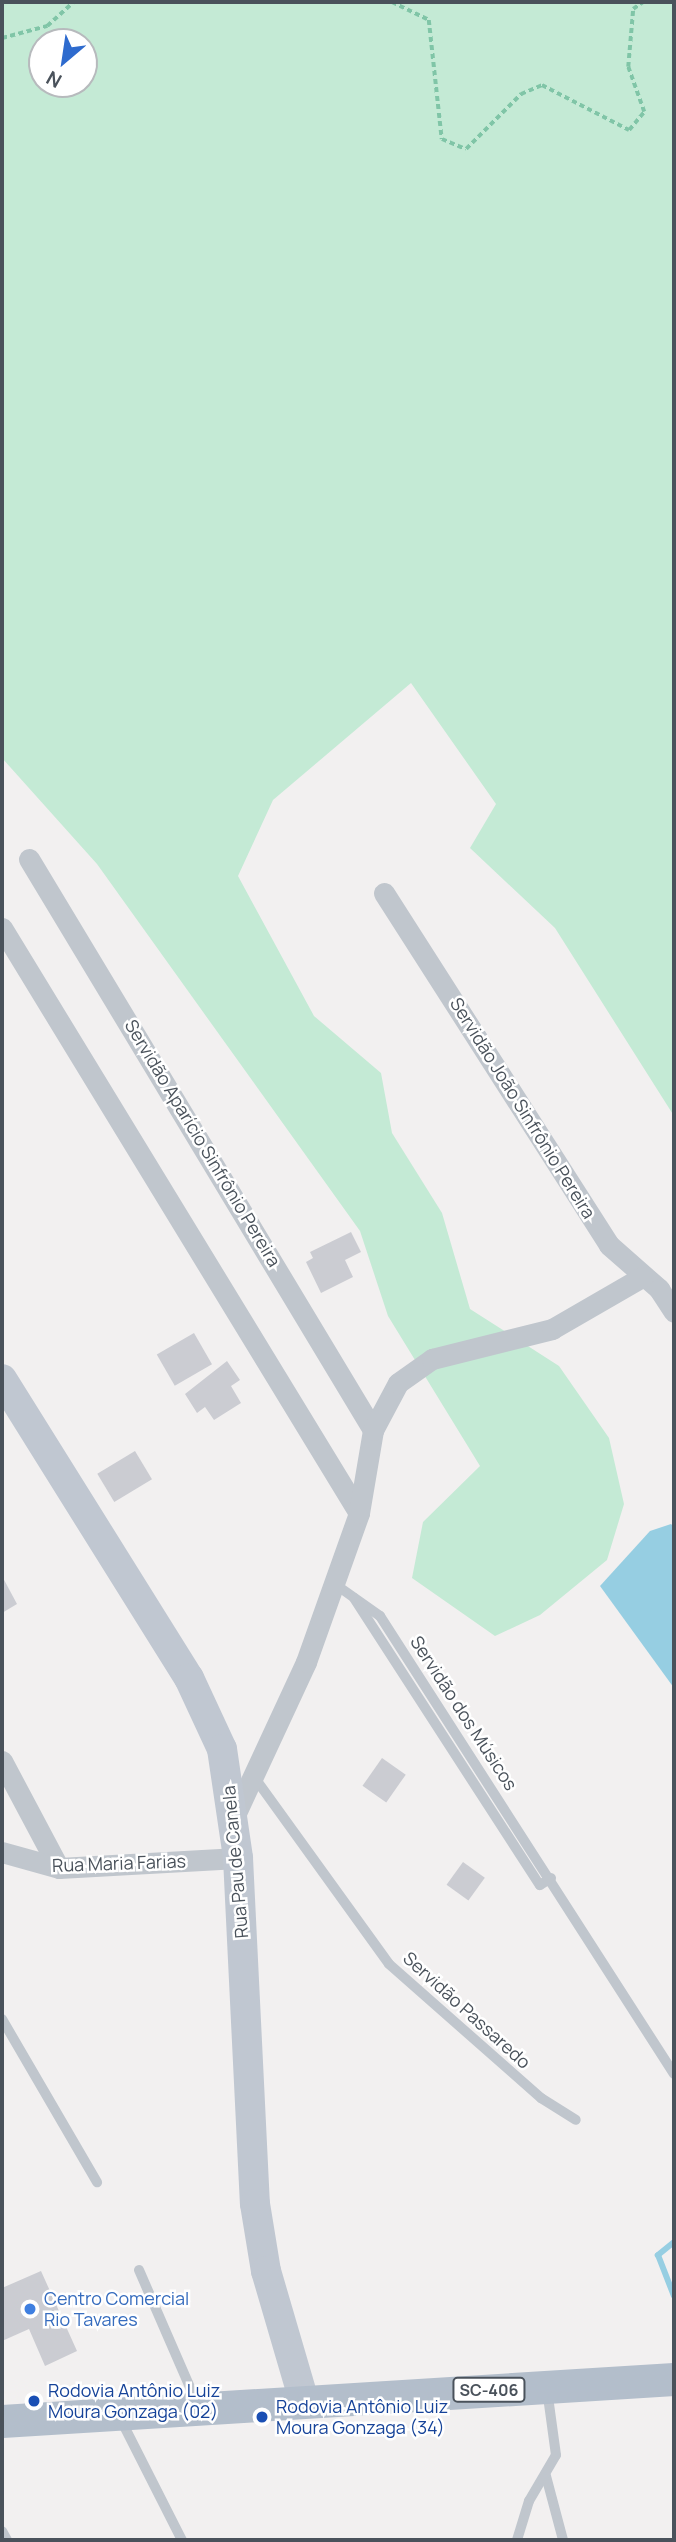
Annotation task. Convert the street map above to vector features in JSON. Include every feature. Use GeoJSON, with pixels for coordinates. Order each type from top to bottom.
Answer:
{"type":"FeatureCollection","features":[{"type":"Feature","properties":{"kind":"main road","name":"SC-406"},"geometry":{"type":"LineString","coordinates":[[2,2421],[674,2379]]}},
{"type":"Feature","properties":{"kind":"street","name":"Servidão Aparício Sinfrônio Pereira"},"geometry":{"type":"LineString","coordinates":[[29,859],[373,1430]]}},
{"type":"Feature","properties":{"kind":"street","name":"Servidão João Sinfrônio Pereira"},"geometry":{"type":"LineString","coordinates":[[384,892],[609,1245],[642,1277],[659,1289],[674,1312]]}},
{"type":"Feature","properties":{"kind":"street"},"geometry":{"type":"LineString","coordinates":[[2,928],[359,1514]]}},
{"type":"Feature","properties":{"kind":"street"},"geometry":{"type":"LineString","coordinates":[[235,1815],[252,1774],[296,1689],[332,1582],[359,1514],[373,1430],[398,1383],[432,1359],[533,1337],[642,1277]]}},
{"type":"Feature","properties":{"kind":"street","name":"Rua Pau de Canela"},"geometry":{"type":"LineString","coordinates":[[2,1379],[203,1702],[222,1749],[235,1815],[255,2204],[267,2271],[304,2401]]}},
{"type":"Feature","properties":{"kind":"street"},"geometry":{"type":"LineString","coordinates":[[2,1761],[59,1868]]}},
{"type":"Feature","properties":{"kind":"street","name":"Rua Maria Farias"},"geometry":{"type":"LineString","coordinates":[[2,1852],[59,1868],[238,1858]]}},
{"type":"Feature","properties":{"kind":"lane","name":"Servidão dos Músicos"},"geometry":{"type":"LineString","coordinates":[[332,1582],[380,1616],[483,1787],[551,1878],[674,2074]]}},
{"type":"Feature","properties":{"kind":"lane","name":"Servidão Passaredo"},"geometry":{"type":"LineString","coordinates":[[252,1774],[389,1964],[531,2089],[576,2120]]}},
{"type":"Feature","properties":{"kind":"lane"},"geometry":{"type":"LineString","coordinates":[[2,2019],[97,2182]]}},
{"type":"Feature","properties":{"kind":"lane"},"geometry":{"type":"LineString","coordinates":[[139,2270],[199,2407]]}},
{"type":"Feature","properties":{"kind":"lane"},"geometry":{"type":"LineString","coordinates":[[517,2540],[529,2501],[546,2476],[557,2439],[547,2386]]}},
{"type":"Feature","properties":{"kind":"lane"},"geometry":{"type":"LineString","coordinates":[[117,2412],[182,2540]]}},
{"type":"Feature","properties":{"kind":"lane"},"geometry":{"type":"LineString","coordinates":[[546,2476],[564,2540]]}},
{"type":"Feature","properties":{"kind":"lane"},"geometry":{"type":"LineString","coordinates":[[2,2531],[7,2540]]}},
{"type":"Feature","properties":{"kind":"path"},"geometry":{"type":"LineString","coordinates":[[2,38],[47,26],[74,2]]}},
{"type":"Feature","properties":{"kind":"path"},"geometry":{"type":"LineString","coordinates":[[392,2],[429,20],[442,139],[466,149],[521,94],[542,85],[629,130],[644,112],[628,67],[633,9],[643,2]]}},
{"type":"Feature","properties":{"kind":"green space"},"geometry":{"type":"Polygon","coordinates":[[[2,2],[674,2],[674,1116],[555,928],[470,848],[496,804],[411,683],[273,800],[238,876],[314,1016],[381,1073],[392,1133],[442,1213],[470,1309],[559,1366],[609,1438],[624,1504],[607,1560],[540,1615],[495,1636],[412,1578],[423,1522],[480,1466],[388,1316],[360,1231],[97,864],[2,758],[2,2]]]}},
{"type":"Feature","properties":{"kind":"water"},"geometry":{"type":"Polygon","coordinates":[[[671,1524],[674,1527],[674,1688],[600,1586],[650,1531],[671,1524]]]}},
{"type":"Feature","properties":{"kind":"building"},"geometry":{"type":"Polygon","coordinates":[[[351,1232],[361,1252],[345,1260],[353,1277],[321,1293],[306,1262],[313,1258],[310,1252],[351,1232]]]}},
{"type":"Feature","properties":{"kind":"building"},"geometry":{"type":"Polygon","coordinates":[[[194,1333],[212,1364],[175,1386],[157,1354],[194,1333]]]}},
{"type":"Feature","properties":{"kind":"building"},"geometry":{"type":"Polygon","coordinates":[[[227,1361],[240,1380],[231,1386],[241,1403],[214,1420],[205,1407],[197,1413],[185,1394],[227,1361]]]}},
{"type":"Feature","properties":{"kind":"building"},"geometry":{"type":"Polygon","coordinates":[[[135,1451],[152,1479],[114,1502],[97,1474],[135,1451]]]}},
{"type":"Feature","properties":{"kind":"building"},"geometry":{"type":"Polygon","coordinates":[[[2,1576],[17,1604],[2,1613],[2,1576]]]}},
{"type":"Feature","properties":{"kind":"building"},"geometry":{"type":"Polygon","coordinates":[[[382,1758],[406,1775],[386,1802],[362,1786],[382,1758]]]}},
{"type":"Feature","properties":{"kind":"building"},"geometry":{"type":"Polygon","coordinates":[[[463,1862],[485,1878],[468,1901],[447,1885],[463,1862]]]}},
{"type":"Feature","properties":{"kind":"building","name":"Centro Comercial Rio Tavares"},"geometry":{"type":"Polygon","coordinates":[[[41,2271],[77,2351],[45,2366],[29,2329],[2,2341],[2,2288],[41,2271]]]}},
{"type":"Feature","properties":{"kind":"waterway"},"geometry":{"type":"LineString","coordinates":[[674,2242],[658,2255],[674,2296]]}},
{"type":"Feature","properties":{"kind":"place","name":"Centro Comercial Rio Tavares"},"geometry":{"type":"Point","coordinates":[30,2309]}},
{"type":"Feature","properties":{"kind":"place","name":"Rodovia Antônio Luiz Moura Gonzaga (02)"},"geometry":{"type":"Point","coordinates":[34,2401]}},
{"type":"Feature","properties":{"kind":"place","name":"Rodovia Antônio Luiz Moura Gonzaga (34)"},"geometry":{"type":"Point","coordinates":[262,2417]}}]}
